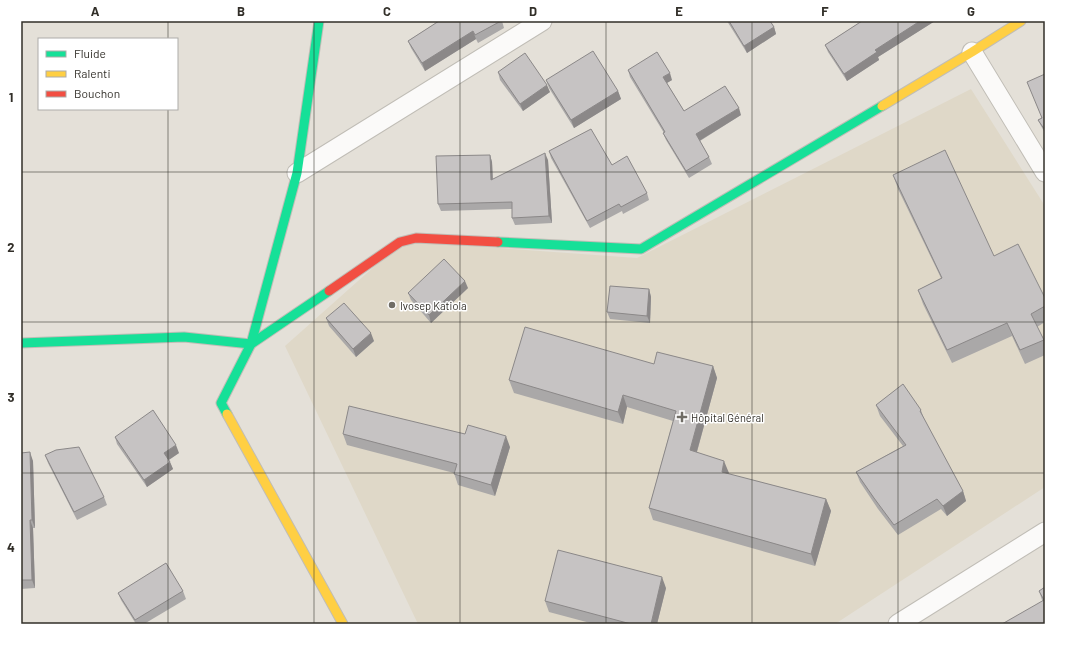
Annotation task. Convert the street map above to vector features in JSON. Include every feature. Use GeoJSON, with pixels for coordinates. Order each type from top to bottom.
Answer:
{"type":"FeatureCollection","features":[{"type":"Feature","properties":{"kind":"street"},"geometry":{"type":"LineString","coordinates":[[319,21],[297,173],[251,344],[221,403],[343,624]]}},
{"type":"Feature","properties":{"kind":"street"},"geometry":{"type":"LineString","coordinates":[[297,173],[542,21]]}},
{"type":"Feature","properties":{"kind":"street"},"geometry":{"type":"LineString","coordinates":[[21,343],[184,338],[251,344],[400,242],[416,238],[640,249],[972,52],[1021,21]]}},
{"type":"Feature","properties":{"kind":"street"},"geometry":{"type":"LineString","coordinates":[[972,52],[1045,172]]}},
{"type":"Feature","properties":{"kind":"street"},"geometry":{"type":"LineString","coordinates":[[898,624],[1045,532]]}},
{"type":"Feature","properties":{"kind":"shaded area","name":"Hôpital Général"},"geometry":{"type":"Polygon","coordinates":[[[971,89],[1045,206],[1045,487],[835,624],[418,624],[285,346],[403,241],[637,258],[971,89]]]}},
{"type":"Feature","properties":{"kind":"building"},"geometry":{"type":"Polygon","coordinates":[[[439,21],[501,21],[475,35],[473,31],[422,63],[408,41],[439,21]]]}},
{"type":"Feature","properties":{"kind":"building"},"geometry":{"type":"Polygon","coordinates":[[[729,21],[770,21],[774,27],[744,46],[729,21]]]}},
{"type":"Feature","properties":{"kind":"building"},"geometry":{"type":"Polygon","coordinates":[[[862,21],[920,21],[875,50],[877,52],[844,74],[825,45],[862,21]]]}},
{"type":"Feature","properties":{"kind":"building"},"geometry":{"type":"Polygon","coordinates":[[[593,51],[618,91],[571,120],[546,80],[593,51]]]}},
{"type":"Feature","properties":{"kind":"building"},"geometry":{"type":"Polygon","coordinates":[[[657,52],[670,73],[663,77],[684,111],[725,86],[739,108],[696,134],[709,157],[686,171],[663,133],[665,132],[628,70],[657,52]]]}},
{"type":"Feature","properties":{"kind":"building"},"geometry":{"type":"Polygon","coordinates":[[[525,53],[547,85],[520,104],[498,72],[525,53]]]}},
{"type":"Feature","properties":{"kind":"building"},"geometry":{"type":"Polygon","coordinates":[[[1045,74],[1045,130],[1038,120],[1042,118],[1027,82],[1045,74]]]}},
{"type":"Feature","properties":{"kind":"building"},"geometry":{"type":"Polygon","coordinates":[[[591,129],[612,165],[627,156],[647,193],[621,207],[619,204],[587,221],[549,151],[591,129]]]}},
{"type":"Feature","properties":{"kind":"building"},"geometry":{"type":"Polygon","coordinates":[[[945,150],[994,256],[1018,244],[1045,298],[1045,306],[1031,314],[1044,340],[1020,350],[1007,323],[947,350],[918,290],[942,278],[893,175],[945,150]]]}},
{"type":"Feature","properties":{"kind":"building"},"geometry":{"type":"Polygon","coordinates":[[[545,153],[549,216],[512,218],[512,202],[438,204],[436,156],[490,155],[491,180],[545,153]]]}},
{"type":"Feature","properties":{"kind":"building"},"geometry":{"type":"Polygon","coordinates":[[[444,259],[465,281],[429,315],[408,293],[444,259]]]}},
{"type":"Feature","properties":{"kind":"building"},"geometry":{"type":"Polygon","coordinates":[[[610,286],[649,289],[647,316],[607,312],[610,286]]]}},
{"type":"Feature","properties":{"kind":"building"},"geometry":{"type":"Polygon","coordinates":[[[344,303],[371,333],[353,349],[326,318],[344,303]]]}},
{"type":"Feature","properties":{"kind":"building"},"geometry":{"type":"Polygon","coordinates":[[[525,327],[654,364],[657,352],[713,366],[690,450],[724,461],[722,472],[826,499],[811,554],[649,508],[676,411],[623,395],[618,412],[509,380],[525,327]]]}},
{"type":"Feature","properties":{"kind":"building"},"geometry":{"type":"Polygon","coordinates":[[[903,384],[921,410],[920,411],[963,491],[943,506],[937,499],[894,525],[856,472],[906,445],[876,405],[903,384]]]}},
{"type":"Feature","properties":{"kind":"building"},"geometry":{"type":"Polygon","coordinates":[[[349,406],[465,434],[468,425],[506,436],[491,485],[454,474],[457,464],[343,434],[349,406]]]}},
{"type":"Feature","properties":{"kind":"building"},"geometry":{"type":"Polygon","coordinates":[[[153,410],[176,445],[164,453],[170,462],[144,480],[115,437],[153,410]]]}},
{"type":"Feature","properties":{"kind":"building"},"geometry":{"type":"Polygon","coordinates":[[[79,447],[104,497],[74,512],[45,455],[56,450],[79,447]]]}},
{"type":"Feature","properties":{"kind":"building"},"geometry":{"type":"Polygon","coordinates":[[[30,452],[32,580],[21,580],[21,453],[30,452]]]}},
{"type":"Feature","properties":{"kind":"building"},"geometry":{"type":"Polygon","coordinates":[[[558,550],[662,577],[651,624],[631,624],[545,601],[558,550]]]}},
{"type":"Feature","properties":{"kind":"building"},"geometry":{"type":"Polygon","coordinates":[[[166,563],[183,591],[135,620],[118,593],[166,563]]]}},
{"type":"Feature","properties":{"kind":"building"},"geometry":{"type":"Polygon","coordinates":[[[1045,587],[1045,624],[1002,624],[1044,600],[1039,591],[1045,587]]]}},
{"type":"Feature","properties":{"kind":"traffic: fast"},"geometry":{"type":"LineString","coordinates":[[227,414],[221,403],[251,344],[297,173],[319,21]]}},
{"type":"Feature","properties":{"kind":"traffic: fast"},"geometry":{"type":"LineString","coordinates":[[498,242],[641,249],[882,106]]}},
{"type":"Feature","properties":{"kind":"traffic: fast"},"geometry":{"type":"LineString","coordinates":[[21,343],[184,337],[251,344],[329,291]]}},
{"type":"Feature","properties":{"kind":"traffic: slow"},"geometry":{"type":"LineString","coordinates":[[882,106],[1021,21]]}},
{"type":"Feature","properties":{"kind":"traffic: slow"},"geometry":{"type":"LineString","coordinates":[[227,414],[343,624]]}},
{"type":"Feature","properties":{"kind":"traffic: jam"},"geometry":{"type":"LineString","coordinates":[[329,291],[400,242],[416,238],[498,242]]}},
{"type":"Feature","properties":{"kind":"place","name":"Ivosep Katiola"},"geometry":{"type":"Point","coordinates":[392,305]}},
{"type":"Feature","properties":{"kind":"place","name":"Hôpital Général"},"geometry":{"type":"Point","coordinates":[682,417]}}]}
